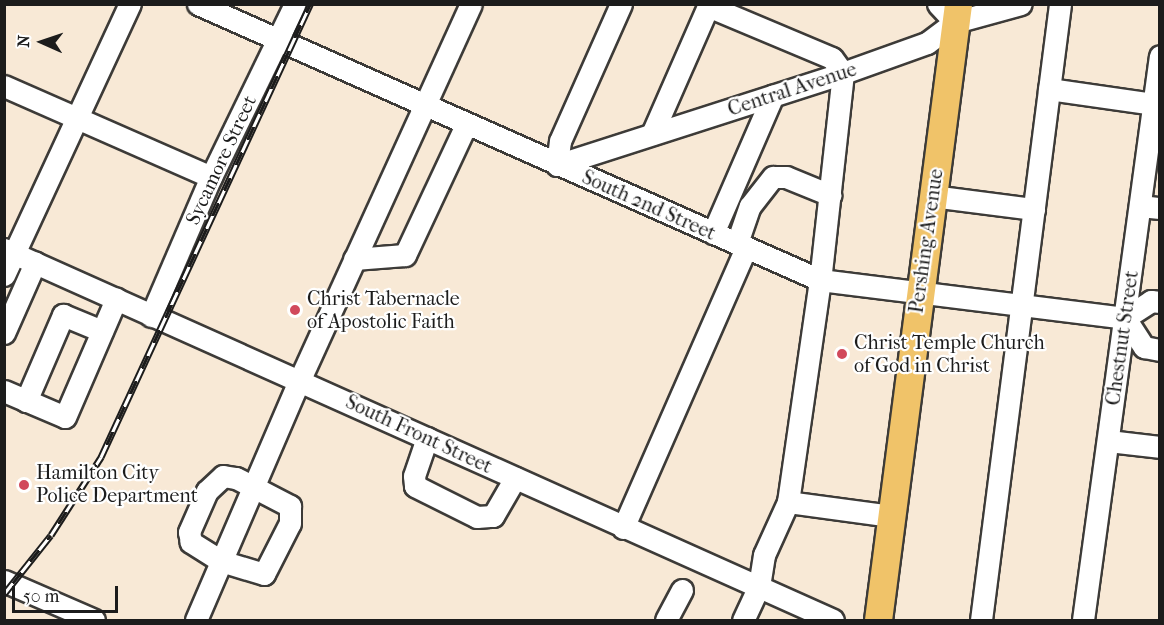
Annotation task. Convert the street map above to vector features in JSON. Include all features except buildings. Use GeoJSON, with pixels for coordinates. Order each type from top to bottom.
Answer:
{"type":"FeatureCollection","features":[{"type":"Feature","properties":{"kind":"main road","name":"Pershing Avenue"},"geometry":{"type":"LineString","coordinates":[[878,621],[932,196],[951,10]]}},
{"type":"Feature","properties":{"kind":"street"},"geometry":{"type":"LineString","coordinates":[[4,275],[10,252],[130,4]]}},
{"type":"Feature","properties":{"kind":"street","name":"South 2nd Street"},"geometry":{"type":"LineString","coordinates":[[198,4],[423,107],[820,280],[1125,318]]}},
{"type":"Feature","properties":{"kind":"street","name":"Sycamore Street"},"geometry":{"type":"LineString","coordinates":[[151,316],[211,177],[295,4]]}},
{"type":"Feature","properties":{"kind":"street"},"geometry":{"type":"LineString","coordinates":[[196,621],[300,379],[471,4]]}},
{"type":"Feature","properties":{"kind":"street"},"geometry":{"type":"LineString","coordinates":[[557,165],[560,141],[621,4]]}},
{"type":"Feature","properties":{"kind":"street","name":"Central Avenue"},"geometry":{"type":"LineString","coordinates":[[557,165],[843,73],[927,43],[951,10],[1022,4]]}},
{"type":"Feature","properties":{"kind":"street"},"geometry":{"type":"LineString","coordinates":[[981,621],[1060,4]]}},
{"type":"Feature","properties":{"kind":"street"},"geometry":{"type":"LineString","coordinates":[[652,134],[708,5],[832,58],[843,73],[820,280],[788,502],[764,555],[759,586],[743,621]]}},
{"type":"Feature","properties":{"kind":"street","name":"Chestnut Street"},"geometry":{"type":"LineString","coordinates":[[1083,621],[1125,318],[1150,207],[1153,104],[1160,56]]}},
{"type":"Feature","properties":{"kind":"street"},"geometry":{"type":"LineString","coordinates":[[4,86],[211,177]]}},
{"type":"Feature","properties":{"kind":"street"},"geometry":{"type":"LineString","coordinates":[[1049,89],[1153,104]]}},
{"type":"Feature","properties":{"kind":"street"},"geometry":{"type":"LineString","coordinates":[[713,233],[773,95]]}},
{"type":"Feature","properties":{"kind":"street"},"geometry":{"type":"LineString","coordinates":[[354,259],[405,255],[466,125]]}},
{"type":"Feature","properties":{"kind":"street"},"geometry":{"type":"LineString","coordinates":[[623,528],[742,246],[750,207],[773,177],[786,177],[830,195]]}},
{"type":"Feature","properties":{"kind":"street"},"geometry":{"type":"LineString","coordinates":[[932,196],[1034,209]]}},
{"type":"Feature","properties":{"kind":"street","name":"South Front Street"},"geometry":{"type":"LineString","coordinates":[[10,252],[151,316],[300,379],[623,528],[759,586],[833,621]]}},
{"type":"Feature","properties":{"kind":"street"},"geometry":{"type":"LineString","coordinates":[[4,333],[35,263]]}},
{"type":"Feature","properties":{"kind":"street"},"geometry":{"type":"LineString","coordinates":[[4,391],[65,417],[116,299]]}},
{"type":"Feature","properties":{"kind":"street"},"geometry":{"type":"LineString","coordinates":[[1160,302],[1151,301],[1125,318],[1144,347],[1160,350]]}},
{"type":"Feature","properties":{"kind":"street"},"geometry":{"type":"LineString","coordinates":[[26,401],[63,315],[102,331]]}},
{"type":"Feature","properties":{"kind":"street"},"geometry":{"type":"LineString","coordinates":[[427,438],[417,463],[415,486],[477,517],[493,516],[515,478]]}},
{"type":"Feature","properties":{"kind":"street"},"geometry":{"type":"LineString","coordinates":[[1107,441],[1160,447]]}},
{"type":"Feature","properties":{"kind":"street"},"geometry":{"type":"LineString","coordinates":[[223,476],[254,486],[290,506],[290,523],[264,574],[221,561],[198,549],[189,532],[213,482],[223,476]]}},
{"type":"Feature","properties":{"kind":"street"},"geometry":{"type":"LineString","coordinates":[[788,502],[892,516]]}},
{"type":"Feature","properties":{"kind":"street"},"geometry":{"type":"LineString","coordinates":[[4,581],[60,614],[94,621]]}},
{"type":"Feature","properties":{"kind":"street"},"geometry":{"type":"LineString","coordinates":[[666,621],[682,590]]}},
{"type":"Feature","properties":{"kind":"railway"},"geometry":{"type":"LineString","coordinates":[[4,594],[51,535],[101,457],[310,4]]}},
{"type":"Feature","properties":{"kind":"place","name":"Christ Tabernacle of Apostolic Faith"},"geometry":{"type":"Point","coordinates":[295,310]}},
{"type":"Feature","properties":{"kind":"place","name":"Christ Temple Church of God in Christ"},"geometry":{"type":"Point","coordinates":[842,354]}},
{"type":"Feature","properties":{"kind":"place","name":"Hamilton City Police Department"},"geometry":{"type":"Point","coordinates":[24,485]}}]}
